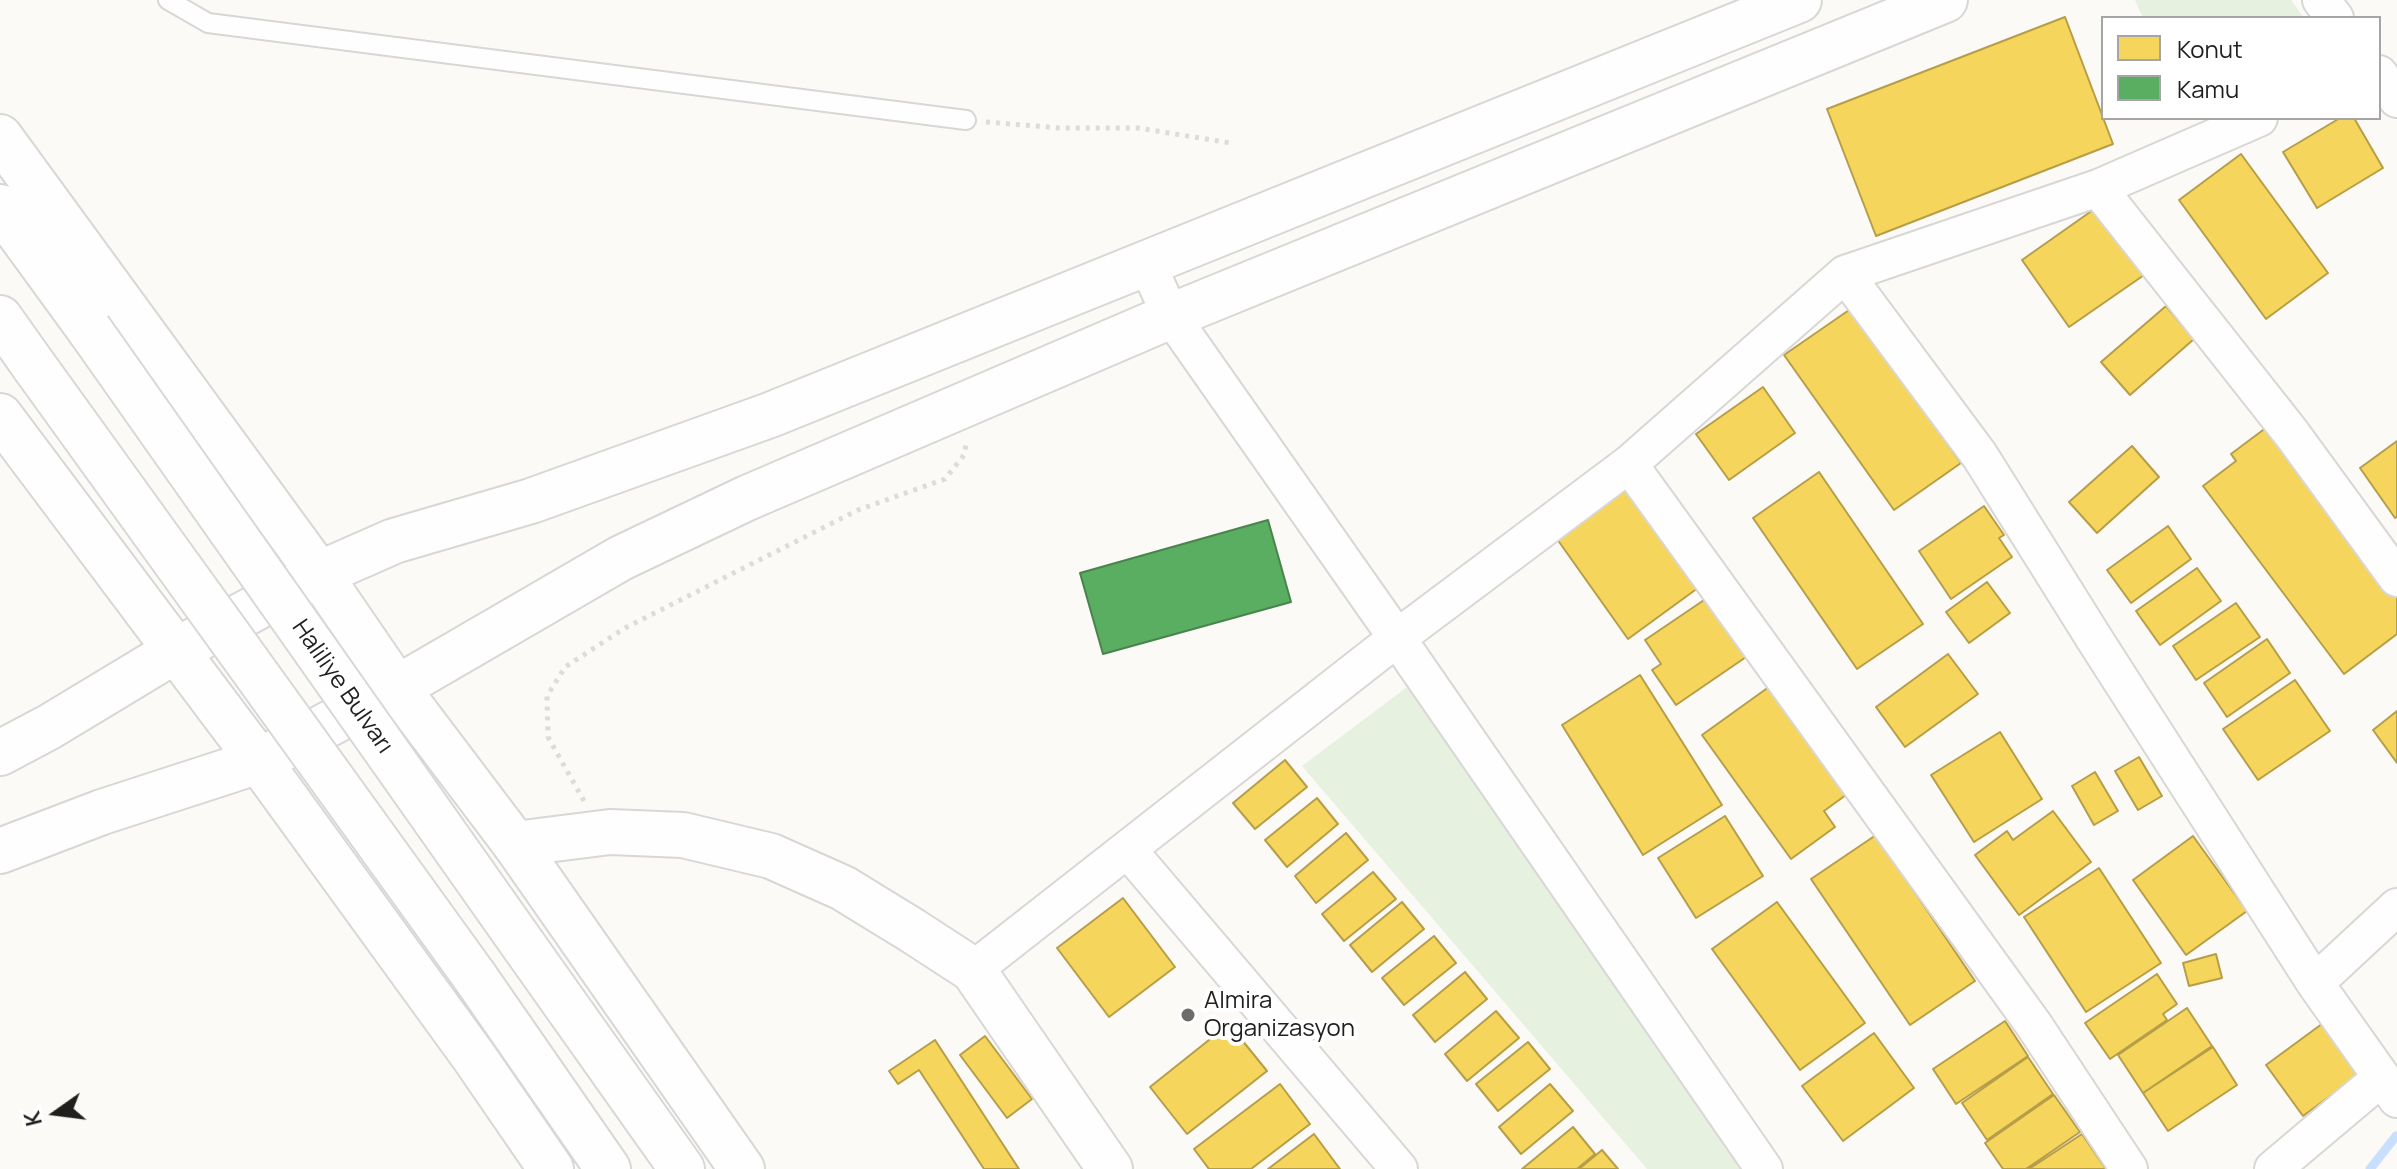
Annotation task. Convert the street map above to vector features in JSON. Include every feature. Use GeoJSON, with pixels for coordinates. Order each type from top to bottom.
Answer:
{"type":"FeatureCollection","features":[{"type":"Feature","properties":{"kind":"main road"},"geometry":{"type":"LineString","coordinates":[[0,753],[175,651],[319,574],[394,541],[531,501],[770,415],[1799,0]]}},
{"type":"Feature","properties":{"kind":"main road"},"geometry":{"type":"LineString","coordinates":[[0,851],[102,812],[259,761],[397,688],[621,558],[747,498],[1171,316],[1945,0]]}},
{"type":"Feature","properties":{"kind":"main road"},"geometry":{"type":"LineString","coordinates":[[0,137],[319,574],[397,688],[515,844],[742,1169]]}},
{"type":"Feature","properties":{"kind":"main road","name":"Haliliye Bulvarı"},"geometry":{"type":"LineString","coordinates":[[0,207],[682,1169]]}},
{"type":"Feature","properties":{"kind":"main road"},"geometry":{"type":"LineString","coordinates":[[0,318],[475,977],[608,1169]]}},
{"type":"Feature","properties":{"kind":"main road"},"geometry":{"type":"LineString","coordinates":[[0,416],[259,761],[474,1057],[551,1169]]}},
{"type":"Feature","properties":{"kind":"main road"},"geometry":{"type":"LineString","coordinates":[[515,844],[610,832],[683,835],[771,856],[843,888],[973,970],[1110,1169]]}},
{"type":"Feature","properties":{"kind":"street"},"geometry":{"type":"LineString","coordinates":[[2321,0],[2333,16]]}},
{"type":"Feature","properties":{"kind":"street"},"geometry":{"type":"LineString","coordinates":[[2381,77],[2397,99]]}},
{"type":"Feature","properties":{"kind":"street"},"geometry":{"type":"LineString","coordinates":[[973,970],[1397,638],[1629,464],[1845,274],[2098,188],[2254,120]]}},
{"type":"Feature","properties":{"kind":"street"},"geometry":{"type":"LineString","coordinates":[[2098,188],[2292,434],[2397,578]]}},
{"type":"Feature","properties":{"kind":"street"},"geometry":{"type":"LineString","coordinates":[[1147,264],[1171,316],[1764,1169]]}},
{"type":"Feature","properties":{"kind":"street"},"geometry":{"type":"LineString","coordinates":[[1845,274],[1980,456],[2315,983],[2389,1088],[2273,1169]]}},
{"type":"Feature","properties":{"kind":"street"},"geometry":{"type":"LineString","coordinates":[[1629,464],[2034,1025],[2129,1169]]}},
{"type":"Feature","properties":{"kind":"street"},"geometry":{"type":"LineString","coordinates":[[1128,850],[1399,1169]]}},
{"type":"Feature","properties":{"kind":"street"},"geometry":{"type":"LineString","coordinates":[[2315,983],[2397,907]]}},
{"type":"Feature","properties":{"kind":"lane"},"geometry":{"type":"LineString","coordinates":[[168,0],[208,23],[966,120]]}},
{"type":"Feature","properties":{"kind":"path"},"geometry":{"type":"LineString","coordinates":[[966,120],[1060,128],[1138,128],[1231,143]]}},
{"type":"Feature","properties":{"kind":"path"},"geometry":{"type":"LineString","coordinates":[[610,832],[582,798],[548,737],[547,696],[565,667],[625,628],[858,510],[945,479],[964,455],[974,401]]}},
{"type":"Feature","properties":{"kind":"green space"},"geometry":{"type":"Polygon","coordinates":[[[2135,0],[2291,0],[2303,16],[2142,16],[2135,0]]]}},
{"type":"Feature","properties":{"kind":"green space"},"geometry":{"type":"Polygon","coordinates":[[[1415,681],[1748,1169],[1647,1169],[1302,766],[1415,681]]]}},
{"type":"Feature","properties":{"kind":"building: Konut"},"geometry":{"type":"Polygon","coordinates":[[[2065,17],[2101,112],[2101,120],[2104,120],[2113,144],[1876,236],[1827,109],[2065,17]]]}},
{"type":"Feature","properties":{"kind":"building: Konut"},"geometry":{"type":"Polygon","coordinates":[[[2337,120],[2355,120],[2383,168],[2317,208],[2283,152],[2337,120]]]}},
{"type":"Feature","properties":{"kind":"building: Konut"},"geometry":{"type":"Polygon","coordinates":[[[2241,154],[2328,273],[2266,319],[2179,200],[2241,154]]]}},
{"type":"Feature","properties":{"kind":"building: Konut"},"geometry":{"type":"Polygon","coordinates":[[[2100,205],[2147,273],[2069,327],[2022,260],[2100,205]]]}},
{"type":"Feature","properties":{"kind":"building: Konut"},"geometry":{"type":"Polygon","coordinates":[[[2166,306],[2194,339],[2130,395],[2101,362],[2166,306]]]}},
{"type":"Feature","properties":{"kind":"building: Konut"},"geometry":{"type":"Polygon","coordinates":[[[1852,308],[1961,463],[1894,510],[1784,355],[1852,308]]]}},
{"type":"Feature","properties":{"kind":"building: Konut"},"geometry":{"type":"Polygon","coordinates":[[[1763,387],[1795,433],[1729,480],[1696,434],[1763,387]]]}},
{"type":"Feature","properties":{"kind":"building: Konut"},"geometry":{"type":"Polygon","coordinates":[[[2271,424],[2397,592],[2397,634],[2344,674],[2203,486],[2236,461],[2231,454],[2271,424]]]}},
{"type":"Feature","properties":{"kind":"building: Konut"},"geometry":{"type":"Polygon","coordinates":[[[2397,441],[2397,517],[2395,518],[2360,468],[2397,441]]]}},
{"type":"Feature","properties":{"kind":"building: Konut"},"geometry":{"type":"Polygon","coordinates":[[[2132,446],[2159,477],[2097,533],[2069,502],[2132,446]]]}},
{"type":"Feature","properties":{"kind":"building: Konut"},"geometry":{"type":"Polygon","coordinates":[[[1819,472],[1923,624],[1857,669],[1753,518],[1819,472]]]}},
{"type":"Feature","properties":{"kind":"building: Konut"},"geometry":{"type":"Polygon","coordinates":[[[1631,486],[1702,585],[1628,639],[1557,539],[1631,486]]]}},
{"type":"Feature","properties":{"kind":"building: Konut"},"geometry":{"type":"Polygon","coordinates":[[[1984,506],[2004,535],[1999,538],[2012,557],[1951,599],[1919,551],[1984,506]]]}},
{"type":"Feature","properties":{"kind":"building: Konut"},"geometry":{"type":"Polygon","coordinates":[[[2168,526],[2191,559],[2131,603],[2107,570],[2168,526]]]}},
{"type":"Feature","properties":{"kind":"building: Konut"},"geometry":{"type":"Polygon","coordinates":[[[2197,568],[2221,601],[2160,645],[2136,611],[2197,568]]]}},
{"type":"Feature","properties":{"kind":"building: Konut"},"geometry":{"type":"Polygon","coordinates":[[[1987,582],[2010,613],[1969,643],[1946,612],[1987,582]]]}},
{"type":"Feature","properties":{"kind":"building: Konut"},"geometry":{"type":"Polygon","coordinates":[[[1710,596],[1749,655],[1676,705],[1652,670],[1661,664],[1645,640],[1710,596]]]}},
{"type":"Feature","properties":{"kind":"building: Konut"},"geometry":{"type":"Polygon","coordinates":[[[2236,603],[2260,637],[2196,680],[2173,646],[2236,603]]]}},
{"type":"Feature","properties":{"kind":"building: Konut"},"geometry":{"type":"Polygon","coordinates":[[[2267,639],[2290,673],[2227,717],[2204,683],[2267,639]]]}},
{"type":"Feature","properties":{"kind":"building: Konut"},"geometry":{"type":"Polygon","coordinates":[[[1948,654],[1978,694],[1905,747],[1876,707],[1948,654]]]}},
{"type":"Feature","properties":{"kind":"building: Konut"},"geometry":{"type":"Polygon","coordinates":[[[1640,675],[1722,805],[1643,855],[1562,725],[1640,675]]]}},
{"type":"Feature","properties":{"kind":"building: Konut"},"geometry":{"type":"Polygon","coordinates":[[[2295,680],[2330,731],[2258,780],[2223,729],[2295,680]]]}},
{"type":"Feature","properties":{"kind":"building: Konut"},"geometry":{"type":"Polygon","coordinates":[[[1773,684],[1850,792],[1824,811],[1835,827],[1791,859],[1702,735],[1773,684]]]}},
{"type":"Feature","properties":{"kind":"building: Konut"},"geometry":{"type":"Polygon","coordinates":[[[2397,711],[2397,763],[2373,730],[2397,711]]]}},
{"type":"Feature","properties":{"kind":"building: Konut"},"geometry":{"type":"Polygon","coordinates":[[[2000,732],[2042,799],[1974,842],[1931,775],[2000,732]]]}},
{"type":"Feature","properties":{"kind":"building: Konut"},"geometry":{"type":"Polygon","coordinates":[[[2139,757],[2162,796],[2138,810],[2115,771],[2139,757]]]}},
{"type":"Feature","properties":{"kind":"building: Konut"},"geometry":{"type":"Polygon","coordinates":[[[1285,760],[1307,787],[1255,829],[1233,803],[1285,760]]]}},
{"type":"Feature","properties":{"kind":"building: Konut"},"geometry":{"type":"Polygon","coordinates":[[[2095,772],[2118,811],[2094,825],[2072,786],[2095,772]]]}},
{"type":"Feature","properties":{"kind":"building: Konut"},"geometry":{"type":"Polygon","coordinates":[[[1317,798],[1338,824],[1287,867],[1265,840],[1317,798]]]}},
{"type":"Feature","properties":{"kind":"building: Konut"},"geometry":{"type":"Polygon","coordinates":[[[2053,811],[2091,862],[2019,915],[1975,855],[2007,831],[2013,840],[2053,811]]]}},
{"type":"Feature","properties":{"kind":"building: Konut"},"geometry":{"type":"Polygon","coordinates":[[[1725,816],[1763,876],[1696,918],[1658,858],[1725,816]]]}},
{"type":"Feature","properties":{"kind":"building: Konut"},"geometry":{"type":"Polygon","coordinates":[[[1346,833],[1368,860],[1316,903],[1295,876],[1346,833]]]}},
{"type":"Feature","properties":{"kind":"building: Konut"},"geometry":{"type":"Polygon","coordinates":[[[1876,835],[1975,981],[1910,1025],[1811,879],[1876,835]]]}},
{"type":"Feature","properties":{"kind":"building: Konut"},"geometry":{"type":"Polygon","coordinates":[[[2193,836],[2247,911],[2186,955],[2133,880],[2193,836]]]}},
{"type":"Feature","properties":{"kind":"building: Konut"},"geometry":{"type":"Polygon","coordinates":[[[2099,868],[2161,963],[2086,1012],[2024,917],[2099,868]]]}},
{"type":"Feature","properties":{"kind":"building: Konut"},"geometry":{"type":"Polygon","coordinates":[[[1373,872],[1396,899],[1344,941],[1322,914],[1373,872]]]}},
{"type":"Feature","properties":{"kind":"building: Konut"},"geometry":{"type":"Polygon","coordinates":[[[1123,898],[1175,967],[1109,1017],[1057,948],[1123,898]]]}},
{"type":"Feature","properties":{"kind":"building: Konut"},"geometry":{"type":"Polygon","coordinates":[[[1402,902],[1424,929],[1372,972],[1350,945],[1402,902]]]}},
{"type":"Feature","properties":{"kind":"building: Konut"},"geometry":{"type":"Polygon","coordinates":[[[1777,902],[1865,1023],[1800,1070],[1712,949],[1777,902]]]}},
{"type":"Feature","properties":{"kind":"building: Konut"},"geometry":{"type":"Polygon","coordinates":[[[1434,936],[1456,963],[1404,1005],[1382,978],[1434,936]]]}},
{"type":"Feature","properties":{"kind":"building: Konut"},"geometry":{"type":"Polygon","coordinates":[[[2216,954],[2222,978],[2189,986],[2183,963],[2216,954]]]}},
{"type":"Feature","properties":{"kind":"building: Konut"},"geometry":{"type":"Polygon","coordinates":[[[1465,972],[1487,999],[1435,1042],[1413,1015],[1465,972]]]}},
{"type":"Feature","properties":{"kind":"building: Konut"},"geometry":{"type":"Polygon","coordinates":[[[2157,974],[2177,1004],[2163,1014],[2167,1020],[2110,1059],[2085,1023],[2157,974]]]}},
{"type":"Feature","properties":{"kind":"building: Konut"},"geometry":{"type":"Polygon","coordinates":[[[2187,1008],[2212,1046],[2143,1093],[2118,1055],[2187,1008]]]}},
{"type":"Feature","properties":{"kind":"building: Konut"},"geometry":{"type":"Polygon","coordinates":[[[1496,1011],[1519,1038],[1467,1081],[1445,1054],[1496,1011]]]}},
{"type":"Feature","properties":{"kind":"building: Konut"},"geometry":{"type":"Polygon","coordinates":[[[2330,1018],[2367,1069],[2303,1116],[2266,1065],[2330,1018]]]}},
{"type":"Feature","properties":{"kind":"building: Konut"},"geometry":{"type":"Polygon","coordinates":[[[2005,1021],[2028,1056],[1956,1104],[1933,1069],[2005,1021]]]}},
{"type":"Feature","properties":{"kind":"building: Konut"},"geometry":{"type":"Polygon","coordinates":[[[1229,1024],[1267,1071],[1187,1134],[1150,1087],[1229,1024]]]}},
{"type":"Feature","properties":{"kind":"building: Konut"},"geometry":{"type":"Polygon","coordinates":[[[1874,1033],[1914,1088],[1843,1141],[1802,1086],[1874,1033]]]}},
{"type":"Feature","properties":{"kind":"building: Konut"},"geometry":{"type":"Polygon","coordinates":[[[985,1036],[1032,1099],[1007,1118],[960,1055],[985,1036]]]}},
{"type":"Feature","properties":{"kind":"building: Konut"},"geometry":{"type":"Polygon","coordinates":[[[935,1040],[1019,1169],[984,1169],[919,1070],[898,1084],[889,1071],[935,1040]]]}},
{"type":"Feature","properties":{"kind":"building: Konut"},"geometry":{"type":"Polygon","coordinates":[[[1528,1042],[1550,1069],[1498,1111],[1476,1084],[1528,1042]]]}},
{"type":"Feature","properties":{"kind":"building: Konut"},"geometry":{"type":"Polygon","coordinates":[[[2213,1047],[2237,1085],[2168,1131],[2143,1093],[2213,1047]]]}},
{"type":"Feature","properties":{"kind":"building: Konut"},"geometry":{"type":"Polygon","coordinates":[[[2028,1057],[2053,1094],[1987,1140],[1962,1103],[2028,1057]]]}},
{"type":"Feature","properties":{"kind":"building: Konut"},"geometry":{"type":"Polygon","coordinates":[[[1280,1084],[1310,1124],[1251,1169],[1209,1169],[1194,1149],[1280,1084]]]}},
{"type":"Feature","properties":{"kind":"building: Konut"},"geometry":{"type":"Polygon","coordinates":[[[1550,1084],[1573,1111],[1521,1154],[1499,1127],[1550,1084]]]}},
{"type":"Feature","properties":{"kind":"building: Konut"},"geometry":{"type":"Polygon","coordinates":[[[2054,1095],[2080,1132],[2026,1169],[2003,1169],[1985,1143],[2054,1095]]]}},
{"type":"Feature","properties":{"kind":"building: Konut"},"geometry":{"type":"Polygon","coordinates":[[[1573,1127],[1595,1154],[1577,1169],[1522,1169],[1573,1127]]]}},
{"type":"Feature","properties":{"kind":"building: Konut"},"geometry":{"type":"Polygon","coordinates":[[[1314,1134],[1340,1169],[1268,1169],[1314,1134]]]}},
{"type":"Feature","properties":{"kind":"building: Konut"},"geometry":{"type":"Polygon","coordinates":[[[2082,1134],[2106,1169],[2029,1169],[2082,1134]]]}},
{"type":"Feature","properties":{"kind":"building: Konut"},"geometry":{"type":"Polygon","coordinates":[[[1602,1150],[1618,1169],[1579,1169],[1602,1150]]]}},
{"type":"Feature","properties":{"kind":"building: Kamu"},"geometry":{"type":"Polygon","coordinates":[[[1268,520],[1291,602],[1103,654],[1080,573],[1268,520]]]}},
{"type":"Feature","properties":{"kind":"waterway"},"geometry":{"type":"LineString","coordinates":[[2370,1169],[2396,1136]]}},
{"type":"Feature","properties":{"kind":"place","name":"Almira Organizasyon"},"geometry":{"type":"Point","coordinates":[1188,1015]}}]}
